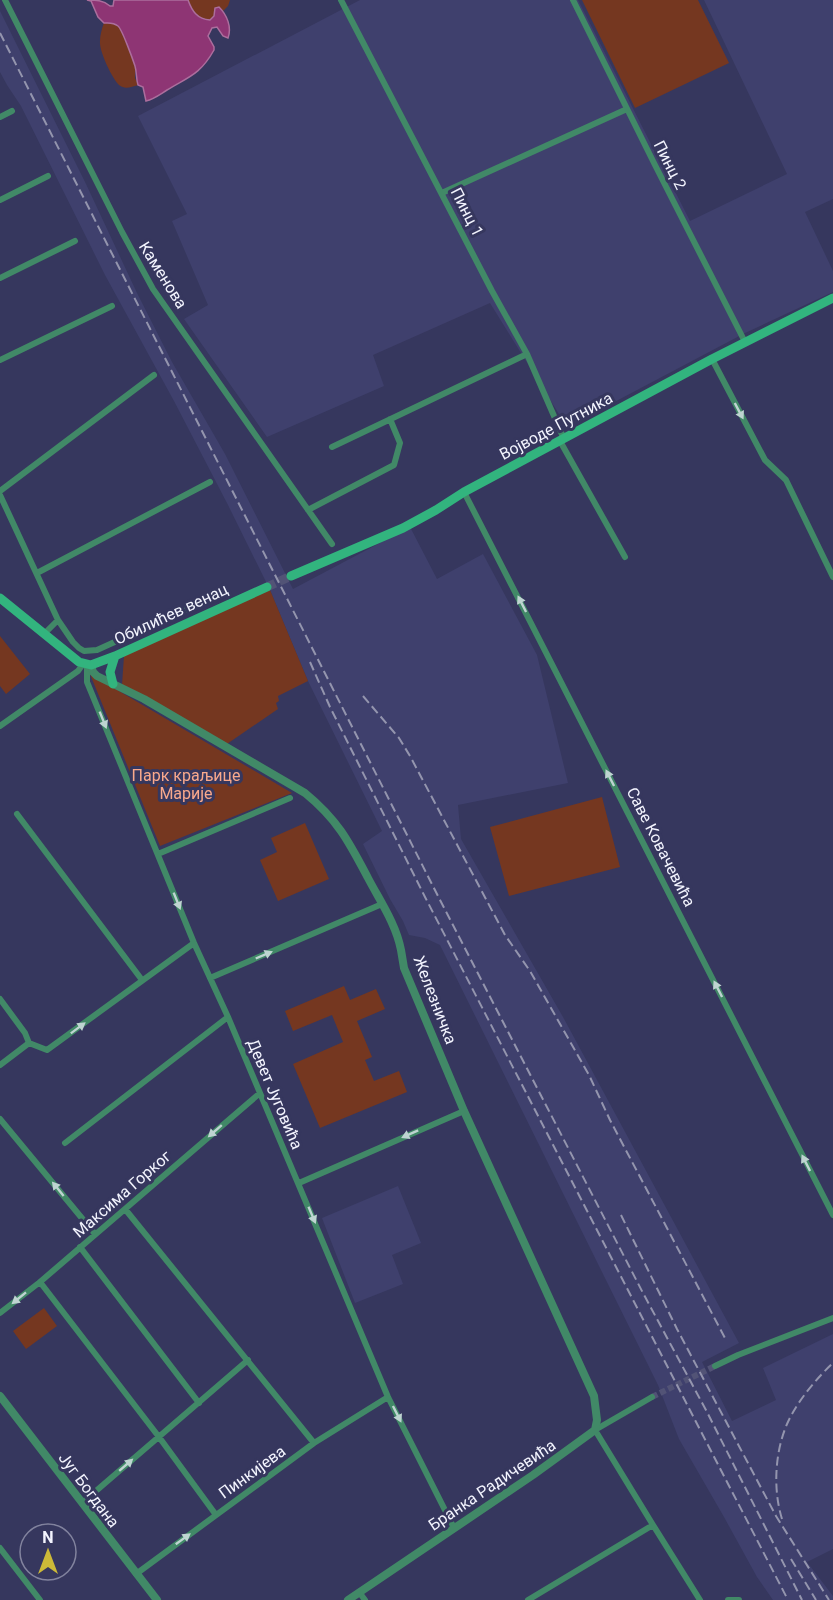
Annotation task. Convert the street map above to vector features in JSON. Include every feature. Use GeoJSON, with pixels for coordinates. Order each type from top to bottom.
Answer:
{"type":"FeatureCollection","features":[{"type":"Feature","properties":{"kind":"main road","name":"Војводе Путника"},"geometry":{"type":"LineString","coordinates":[[291,576],[403,528],[464,492],[712,359],[833,298]]}},
{"type":"Feature","properties":{"kind":"main road","name":"Обилићев венац"},"geometry":{"type":"LineString","coordinates":[[87,665],[115,656],[267,587]]}},
{"type":"Feature","properties":{"kind":"main road","name":"Железничка"},"geometry":{"type":"LineString","coordinates":[[0,598],[87,665]]}},
{"type":"Feature","properties":{"kind":"main road"},"geometry":{"type":"LineString","coordinates":[[113,684],[110,672],[115,656]]}},
{"type":"Feature","properties":{"kind":"street","name":"Каменова"},"geometry":{"type":"LineString","coordinates":[[5,0],[153,289],[332,544]]}},
{"type":"Feature","properties":{"kind":"street","name":"Пинц 1"},"geometry":{"type":"LineString","coordinates":[[342,0],[527,354],[562,440],[625,557]]}},
{"type":"Feature","properties":{"kind":"street","name":"Пинц 2"},"geometry":{"type":"LineString","coordinates":[[573,0],[745,342]]}},
{"type":"Feature","properties":{"kind":"street"},"geometry":{"type":"LineString","coordinates":[[442,194],[627,109]]}},
{"type":"Feature","properties":{"kind":"street"},"geometry":{"type":"LineString","coordinates":[[0,117],[12,111]]}},
{"type":"Feature","properties":{"kind":"street"},"geometry":{"type":"LineString","coordinates":[[0,200],[48,176]]}},
{"type":"Feature","properties":{"kind":"street"},"geometry":{"type":"LineString","coordinates":[[0,278],[75,241]]}},
{"type":"Feature","properties":{"kind":"street"},"geometry":{"type":"LineString","coordinates":[[0,360],[112,306]]}},
{"type":"Feature","properties":{"kind":"street"},"geometry":{"type":"LineString","coordinates":[[332,447],[527,354]]}},
{"type":"Feature","properties":{"kind":"street"},"geometry":{"type":"LineString","coordinates":[[712,359],[765,460],[786,480],[833,577]]}},
{"type":"Feature","properties":{"kind":"street"},"geometry":{"type":"LineString","coordinates":[[154,375],[0,493],[58,620],[73,642],[84,651],[105,647],[185,610]]}},
{"type":"Feature","properties":{"kind":"street"},"geometry":{"type":"LineString","coordinates":[[308,510],[394,465],[400,443],[390,419]]}},
{"type":"Feature","properties":{"kind":"street"},"geometry":{"type":"LineString","coordinates":[[37,573],[210,482]]}},
{"type":"Feature","properties":{"kind":"street","name":"Саве Ковачевића"},"geometry":{"type":"LineString","coordinates":[[464,492],[833,1215]]}},
{"type":"Feature","properties":{"kind":"street"},"geometry":{"type":"LineString","coordinates":[[44,634],[58,620]]}},
{"type":"Feature","properties":{"kind":"street"},"geometry":{"type":"LineString","coordinates":[[0,726],[87,665]]}},
{"type":"Feature","properties":{"kind":"street","name":"Железничка"},"geometry":{"type":"LineString","coordinates":[[87,665],[97,676],[144,699],[305,793],[338,824],[391,920],[401,948],[404,968],[464,1111],[594,1396],[597,1420],[595,1430]]}},
{"type":"Feature","properties":{"kind":"street","name":"Девет Југовића"},"geometry":{"type":"LineString","coordinates":[[87,665],[87,682],[194,943],[228,1017],[388,1397],[454,1528]]}},
{"type":"Feature","properties":{"kind":"street"},"geometry":{"type":"LineString","coordinates":[[158,854],[290,798]]}},
{"type":"Feature","properties":{"kind":"street"},"geometry":{"type":"LineString","coordinates":[[17,814],[142,980]]}},
{"type":"Feature","properties":{"kind":"street"},"geometry":{"type":"LineString","coordinates":[[210,978],[382,904]]}},
{"type":"Feature","properties":{"kind":"street"},"geometry":{"type":"LineString","coordinates":[[0,999],[25,1032],[29,1042],[47,1050],[194,943]]}},
{"type":"Feature","properties":{"kind":"street"},"geometry":{"type":"LineString","coordinates":[[65,1143],[228,1017]]}},
{"type":"Feature","properties":{"kind":"street"},"geometry":{"type":"LineString","coordinates":[[0,1065],[29,1042]]}},
{"type":"Feature","properties":{"kind":"street","name":"Максима Горког"},"geometry":{"type":"LineString","coordinates":[[0,1313],[40,1282],[260,1093]]}},
{"type":"Feature","properties":{"kind":"street"},"geometry":{"type":"LineString","coordinates":[[298,1183],[464,1111]]}},
{"type":"Feature","properties":{"kind":"street"},"geometry":{"type":"LineString","coordinates":[[0,1119],[95,1234]]}},
{"type":"Feature","properties":{"kind":"street"},"geometry":{"type":"LineString","coordinates":[[125,1209],[314,1443]]}},
{"type":"Feature","properties":{"kind":"street"},"geometry":{"type":"LineString","coordinates":[[80,1247],[200,1403]]}},
{"type":"Feature","properties":{"kind":"street"},"geometry":{"type":"LineString","coordinates":[[40,1282],[216,1515]]}},
{"type":"Feature","properties":{"kind":"street"},"geometry":{"type":"LineString","coordinates":[[715,1366],[833,1318]]}},
{"type":"Feature","properties":{"kind":"street"},"geometry":{"type":"LineString","coordinates":[[82,1503],[248,1360]]}},
{"type":"Feature","properties":{"kind":"street","name":"Југ Богдана"},"geometry":{"type":"LineString","coordinates":[[0,1396],[157,1600]]}},
{"type":"Feature","properties":{"kind":"street","name":"Пинкијева"},"geometry":{"type":"LineString","coordinates":[[136,1574],[314,1443],[388,1397]]}},
{"type":"Feature","properties":{"kind":"street","name":"Бранка Радичевића"},"geometry":{"type":"LineString","coordinates":[[348,1600],[534,1475],[595,1430],[652,1397]]}},
{"type":"Feature","properties":{"kind":"street"},"geometry":{"type":"LineString","coordinates":[[595,1430],[700,1600]]}},
{"type":"Feature","properties":{"kind":"street"},"geometry":{"type":"LineString","coordinates":[[528,1600],[653,1526]]}},
{"type":"Feature","properties":{"kind":"street"},"geometry":{"type":"LineString","coordinates":[[0,1548],[40,1600]]}},
{"type":"Feature","properties":{"kind":"street"},"geometry":{"type":"LineString","coordinates":[[359,1592],[365,1600]]}},
{"type":"Feature","properties":{"kind":"street"},"geometry":{"type":"LineString","coordinates":[[728,1600],[738,1600]]}},
{"type":"Feature","properties":{"kind":"shaded area"},"geometry":{"type":"Polygon","coordinates":[[[87,0],[113,6],[114,0],[188,0],[196,14],[210,20],[214,16],[215,8],[219,7],[228,21],[228,38],[223,36],[217,27],[212,28],[208,36],[214,50],[204,65],[187,78],[146,101],[143,87],[138,85],[135,66],[120,28],[111,23],[104,23],[98,17],[91,1],[87,0]]]}},
{"type":"Feature","properties":{"kind":"shaded area"},"geometry":{"type":"Polygon","coordinates":[[[360,0],[578,0],[690,221],[787,174],[704,0],[833,0],[833,199],[805,212],[833,271],[833,292],[745,333],[567,427],[490,303],[373,355],[384,386],[267,437],[184,319],[208,305],[172,221],[187,214],[138,116],[360,0]]]}},
{"type":"Feature","properties":{"kind":"shaded area"},"geometry":{"type":"Polygon","coordinates":[[[0,11],[137,293],[172,362],[225,454],[293,589],[410,527],[437,579],[483,554],[537,655],[568,783],[458,805],[461,839],[563,1017],[739,1343],[702,1362],[732,1421],[776,1400],[763,1368],[833,1334],[833,1549],[807,1562],[833,1596],[833,1600],[773,1600],[757,1577],[679,1439],[658,1385],[440,945],[425,938],[409,935],[390,899],[363,844],[382,831],[308,681],[270,590],[174,401],[105,275],[21,106],[0,72],[0,11]]]}},
{"type":"Feature","properties":{"kind":"shaded area"},"geometry":{"type":"Polygon","coordinates":[[[398,1186],[421,1243],[392,1255],[403,1284],[355,1303],[322,1218],[398,1186]]]}},
{"type":"Feature","properties":{"kind":"green space"},"geometry":{"type":"Polygon","coordinates":[[[188,0],[230,0],[223,11],[221,9],[210,20],[196,14],[188,0]]]}},
{"type":"Feature","properties":{"kind":"green space"},"geometry":{"type":"Polygon","coordinates":[[[582,0],[698,0],[729,63],[635,108],[582,0]]]}},
{"type":"Feature","properties":{"kind":"green space"},"geometry":{"type":"Polygon","coordinates":[[[104,23],[114,23],[121,29],[135,65],[135,78],[138,85],[128,88],[121,87],[116,82],[100,45],[104,23]]]}},
{"type":"Feature","properties":{"kind":"green space"},"geometry":{"type":"Polygon","coordinates":[[[270,590],[308,681],[278,696],[279,701],[276,703],[278,709],[224,746],[122,685],[124,656],[270,590]]]}},
{"type":"Feature","properties":{"kind":"green space"},"geometry":{"type":"Polygon","coordinates":[[[0,636],[30,674],[6,694],[0,686],[0,636]]]}},
{"type":"Feature","properties":{"kind":"green space","name":"Парк краљице Марије"},"geometry":{"type":"Polygon","coordinates":[[[90,674],[292,793],[160,846],[90,674]]]}},
{"type":"Feature","properties":{"kind":"green space"},"geometry":{"type":"Polygon","coordinates":[[[602,797],[620,867],[509,896],[490,827],[602,797]]]}},
{"type":"Feature","properties":{"kind":"green space"},"geometry":{"type":"Polygon","coordinates":[[[305,823],[329,879],[278,901],[260,860],[277,852],[271,838],[305,823]]]}},
{"type":"Feature","properties":{"kind":"green space"},"geometry":{"type":"Polygon","coordinates":[[[344,986],[350,1000],[376,989],[385,1009],[357,1021],[372,1057],[365,1060],[374,1081],[399,1071],[407,1092],[320,1128],[293,1064],[343,1042],[332,1015],[293,1031],[285,1011],[344,986]]]}},
{"type":"Feature","properties":{"kind":"green space"},"geometry":{"type":"Polygon","coordinates":[[[44,1308],[57,1326],[26,1349],[13,1331],[44,1308]]]}},
{"type":"Feature","properties":{"kind":"tunnel"},"geometry":{"type":"LineString","coordinates":[[267,587],[291,576]]}},
{"type":"Feature","properties":{"kind":"tunnel"},"geometry":{"type":"LineString","coordinates":[[652,1397],[715,1366]]}},
{"type":"Feature","properties":{"kind":"railway"},"geometry":{"type":"LineString","coordinates":[[0,33],[439,898],[707,1412],[802,1600]]}},
{"type":"Feature","properties":{"kind":"railway"},"geometry":{"type":"LineString","coordinates":[[310,662],[330,707],[425,897],[788,1600]]}},
{"type":"Feature","properties":{"kind":"railway"},"geometry":{"type":"LineString","coordinates":[[363,696],[399,738],[410,756],[505,935],[530,971],[589,1075],[610,1120],[726,1340]]}},
{"type":"Feature","properties":{"kind":"railway"},"geometry":{"type":"LineString","coordinates":[[621,1215],[677,1329],[776,1516],[829,1600]]}},
{"type":"Feature","properties":{"kind":"railway"},"geometry":{"type":"LineString","coordinates":[[782,1519],[776,1480],[779,1452],[786,1426],[801,1400],[833,1363]]}},
{"type":"Feature","properties":{"kind":"railway"},"geometry":{"type":"LineString","coordinates":[[791,1559],[816,1600]]}}]}
